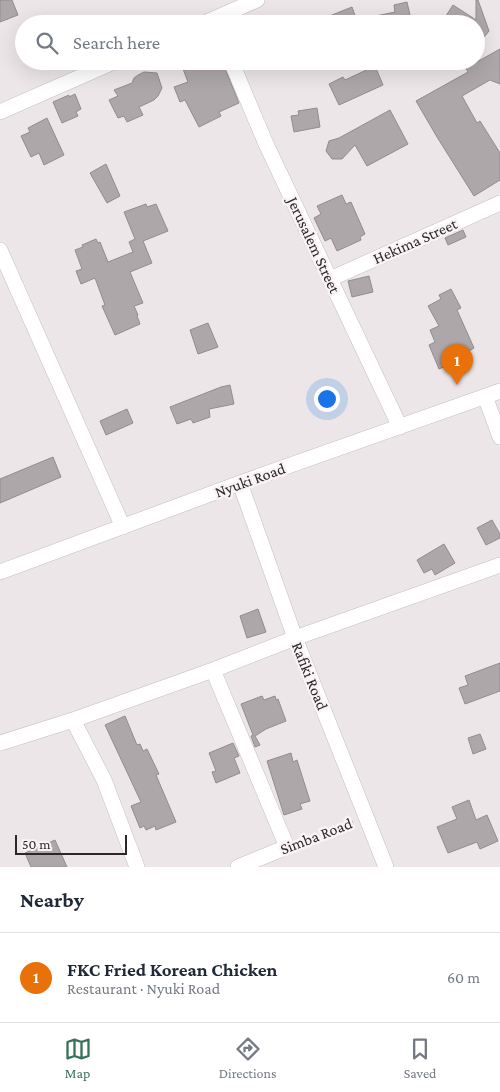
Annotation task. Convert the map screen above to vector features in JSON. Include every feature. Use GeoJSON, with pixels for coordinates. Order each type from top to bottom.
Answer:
{"type":"FeatureCollection","features":[{"type":"Feature","properties":{"kind":"street"},"geometry":{"type":"LineString","coordinates":[[225,15],[258,0]]}},
{"type":"Feature","properties":{"kind":"street"},"geometry":{"type":"LineString","coordinates":[[0,112],[96,70]]}},
{"type":"Feature","properties":{"kind":"street","name":"Jerusalem Street"},"geometry":{"type":"LineString","coordinates":[[235,70],[266,144],[400,427]]}},
{"type":"Feature","properties":{"kind":"street","name":"Hekima Street"},"geometry":{"type":"LineString","coordinates":[[330,279],[500,203]]}},
{"type":"Feature","properties":{"kind":"street"},"geometry":{"type":"LineString","coordinates":[[0,250],[123,527]]}},
{"type":"Feature","properties":{"kind":"street","name":"Nyuki Road"},"geometry":{"type":"LineString","coordinates":[[0,572],[240,483],[500,391]]}},
{"type":"Feature","properties":{"kind":"street"},"geometry":{"type":"LineString","coordinates":[[484,396],[500,437]]}},
{"type":"Feature","properties":{"kind":"street","name":"Rafiki Road"},"geometry":{"type":"LineString","coordinates":[[240,483],[295,638],[386,867]]}},
{"type":"Feature","properties":{"kind":"street"},"geometry":{"type":"LineString","coordinates":[[0,743],[73,720],[214,670],[295,638],[500,565]]}},
{"type":"Feature","properties":{"kind":"street"},"geometry":{"type":"LineString","coordinates":[[214,670],[287,847]]}},
{"type":"Feature","properties":{"kind":"street"},"geometry":{"type":"LineString","coordinates":[[73,720],[104,780],[137,867]]}},
{"type":"Feature","properties":{"kind":"street","name":"Simba Road"},"geometry":{"type":"LineString","coordinates":[[238,867],[287,847]]}},
{"type":"Feature","properties":{"kind":"path","name":"Simba Road"},"geometry":{"type":"LineString","coordinates":[[287,847],[367,817]]}},
{"type":"Feature","properties":{"kind":"building"},"geometry":{"type":"Polygon","coordinates":[[[0,0],[12,0],[18,15],[0,22],[0,0]]]}},
{"type":"Feature","properties":{"kind":"building"},"geometry":{"type":"Polygon","coordinates":[[[476,0],[478,0],[483,15],[476,15],[476,0]]]}},
{"type":"Feature","properties":{"kind":"building"},"geometry":{"type":"Polygon","coordinates":[[[407,2],[410,15],[380,15],[395,12],[394,5],[407,2]]]}},
{"type":"Feature","properties":{"kind":"building"},"geometry":{"type":"Polygon","coordinates":[[[453,5],[468,15],[447,15],[453,5]]]}},
{"type":"Feature","properties":{"kind":"building"},"geometry":{"type":"Polygon","coordinates":[[[352,7],[355,15],[332,15],[352,7]]]}},
{"type":"Feature","properties":{"kind":"building"},"geometry":{"type":"Polygon","coordinates":[[[485,20],[489,31],[485,36],[485,20]]]}},
{"type":"Feature","properties":{"kind":"building"},"geometry":{"type":"Polygon","coordinates":[[[500,49],[500,84],[490,80],[462,96],[477,123],[480,121],[500,153],[500,180],[474,196],[416,101],[468,72],[467,70],[485,70],[485,57],[500,49]]]}},
{"type":"Feature","properties":{"kind":"building"},"geometry":{"type":"Polygon","coordinates":[[[183,70],[226,70],[239,103],[219,112],[221,116],[199,127],[185,100],[180,102],[174,87],[188,82],[183,70]]]}},
{"type":"Feature","properties":{"kind":"building"},"geometry":{"type":"Polygon","coordinates":[[[366,70],[377,70],[383,85],[339,105],[329,84],[343,77],[345,80],[366,70]]]}},
{"type":"Feature","properties":{"kind":"building"},"geometry":{"type":"Polygon","coordinates":[[[144,72],[157,73],[162,88],[158,96],[139,107],[143,115],[127,122],[124,116],[118,118],[109,100],[118,96],[114,90],[132,83],[134,78],[144,72]]]}},
{"type":"Feature","properties":{"kind":"building"},"geometry":{"type":"Polygon","coordinates":[[[75,94],[81,109],[76,112],[78,116],[62,123],[53,102],[75,94]]]}},
{"type":"Feature","properties":{"kind":"building"},"geometry":{"type":"Polygon","coordinates":[[[317,108],[320,127],[294,132],[291,116],[299,115],[298,111],[317,108]]]}},
{"type":"Feature","properties":{"kind":"building"},"geometry":{"type":"Polygon","coordinates":[[[390,110],[408,144],[367,166],[355,145],[342,159],[332,159],[326,151],[329,141],[339,138],[390,110]]]}},
{"type":"Feature","properties":{"kind":"building"},"geometry":{"type":"Polygon","coordinates":[[[47,118],[64,155],[44,165],[39,153],[31,157],[21,136],[30,132],[28,128],[47,118]]]}},
{"type":"Feature","properties":{"kind":"building"},"geometry":{"type":"Polygon","coordinates":[[[106,164],[120,196],[107,203],[90,173],[106,164]]]}},
{"type":"Feature","properties":{"kind":"building"},"geometry":{"type":"Polygon","coordinates":[[[342,195],[346,204],[351,202],[365,234],[360,237],[361,240],[337,251],[331,238],[325,241],[314,218],[321,214],[317,206],[342,195]]]}},
{"type":"Feature","properties":{"kind":"building"},"geometry":{"type":"Polygon","coordinates":[[[146,204],[147,207],[156,204],[168,231],[143,241],[152,263],[130,272],[143,303],[134,306],[140,324],[115,335],[102,306],[105,305],[95,278],[81,284],[76,271],[82,269],[75,250],[96,239],[98,243],[100,242],[108,262],[133,252],[129,242],[135,239],[124,212],[146,204]]]}},
{"type":"Feature","properties":{"kind":"building"},"geometry":{"type":"Polygon","coordinates":[[[463,230],[466,237],[448,245],[445,238],[463,230]]]}},
{"type":"Feature","properties":{"kind":"building"},"geometry":{"type":"Polygon","coordinates":[[[369,276],[373,292],[352,297],[348,281],[369,276]]]}},
{"type":"Feature","properties":{"kind":"building"},"geometry":{"type":"Polygon","coordinates":[[[451,289],[461,308],[457,310],[474,348],[467,352],[469,356],[439,369],[429,345],[435,342],[430,330],[439,326],[428,306],[441,299],[439,295],[451,289]]]}},
{"type":"Feature","properties":{"kind":"building"},"geometry":{"type":"Polygon","coordinates":[[[208,323],[218,347],[198,354],[190,330],[208,323]]]}},
{"type":"Feature","properties":{"kind":"building"},"geometry":{"type":"Polygon","coordinates":[[[230,385],[234,404],[209,409],[210,417],[193,423],[191,419],[177,424],[170,407],[230,385]]]}},
{"type":"Feature","properties":{"kind":"building"},"geometry":{"type":"Polygon","coordinates":[[[127,409],[133,423],[106,435],[100,421],[127,409]]]}},
{"type":"Feature","properties":{"kind":"building"},"geometry":{"type":"Polygon","coordinates":[[[53,457],[61,477],[0,503],[0,479],[53,457]]]}},
{"type":"Feature","properties":{"kind":"building"},"geometry":{"type":"Polygon","coordinates":[[[492,520],[500,534],[500,538],[486,545],[477,528],[492,520]]]}},
{"type":"Feature","properties":{"kind":"building"},"geometry":{"type":"Polygon","coordinates":[[[444,544],[455,563],[435,575],[432,569],[424,573],[417,560],[444,544]]]}},
{"type":"Feature","properties":{"kind":"building"},"geometry":{"type":"Polygon","coordinates":[[[258,609],[266,632],[247,638],[240,616],[258,609]]]}},
{"type":"Feature","properties":{"kind":"building"},"geometry":{"type":"Polygon","coordinates":[[[500,663],[500,691],[465,704],[459,688],[468,685],[465,676],[500,663]]]}},
{"type":"Feature","properties":{"kind":"building"},"geometry":{"type":"Polygon","coordinates":[[[262,696],[264,700],[275,696],[276,700],[278,699],[286,721],[266,729],[255,736],[260,745],[255,747],[251,736],[253,735],[241,704],[262,696]]]}},
{"type":"Feature","properties":{"kind":"building"},"geometry":{"type":"Polygon","coordinates":[[[125,716],[137,745],[140,744],[143,751],[147,749],[159,774],[156,775],[176,822],[156,830],[155,826],[146,830],[144,826],[140,828],[131,806],[141,802],[105,725],[125,716]]]}},
{"type":"Feature","properties":{"kind":"building"},"geometry":{"type":"Polygon","coordinates":[[[480,734],[486,749],[473,754],[468,738],[480,734]]]}},
{"type":"Feature","properties":{"kind":"building"},"geometry":{"type":"Polygon","coordinates":[[[233,743],[239,756],[234,758],[240,773],[216,783],[212,772],[216,771],[209,753],[233,743]]]}},
{"type":"Feature","properties":{"kind":"building"},"geometry":{"type":"Polygon","coordinates":[[[291,753],[293,762],[297,760],[310,801],[300,804],[302,809],[284,815],[267,761],[291,753]]]}},
{"type":"Feature","properties":{"kind":"building"},"geometry":{"type":"Polygon","coordinates":[[[469,800],[476,820],[487,815],[498,841],[480,849],[477,842],[448,853],[437,827],[457,819],[452,807],[469,800]]]}},
{"type":"Feature","properties":{"kind":"building"},"geometry":{"type":"Polygon","coordinates":[[[55,840],[67,867],[31,867],[25,853],[55,840]]]}},
{"type":"Feature","properties":{"kind":"place","name":"FKC Fried Korean Chicken"},"geometry":{"type":"Point","coordinates":[457,385]}}]}
